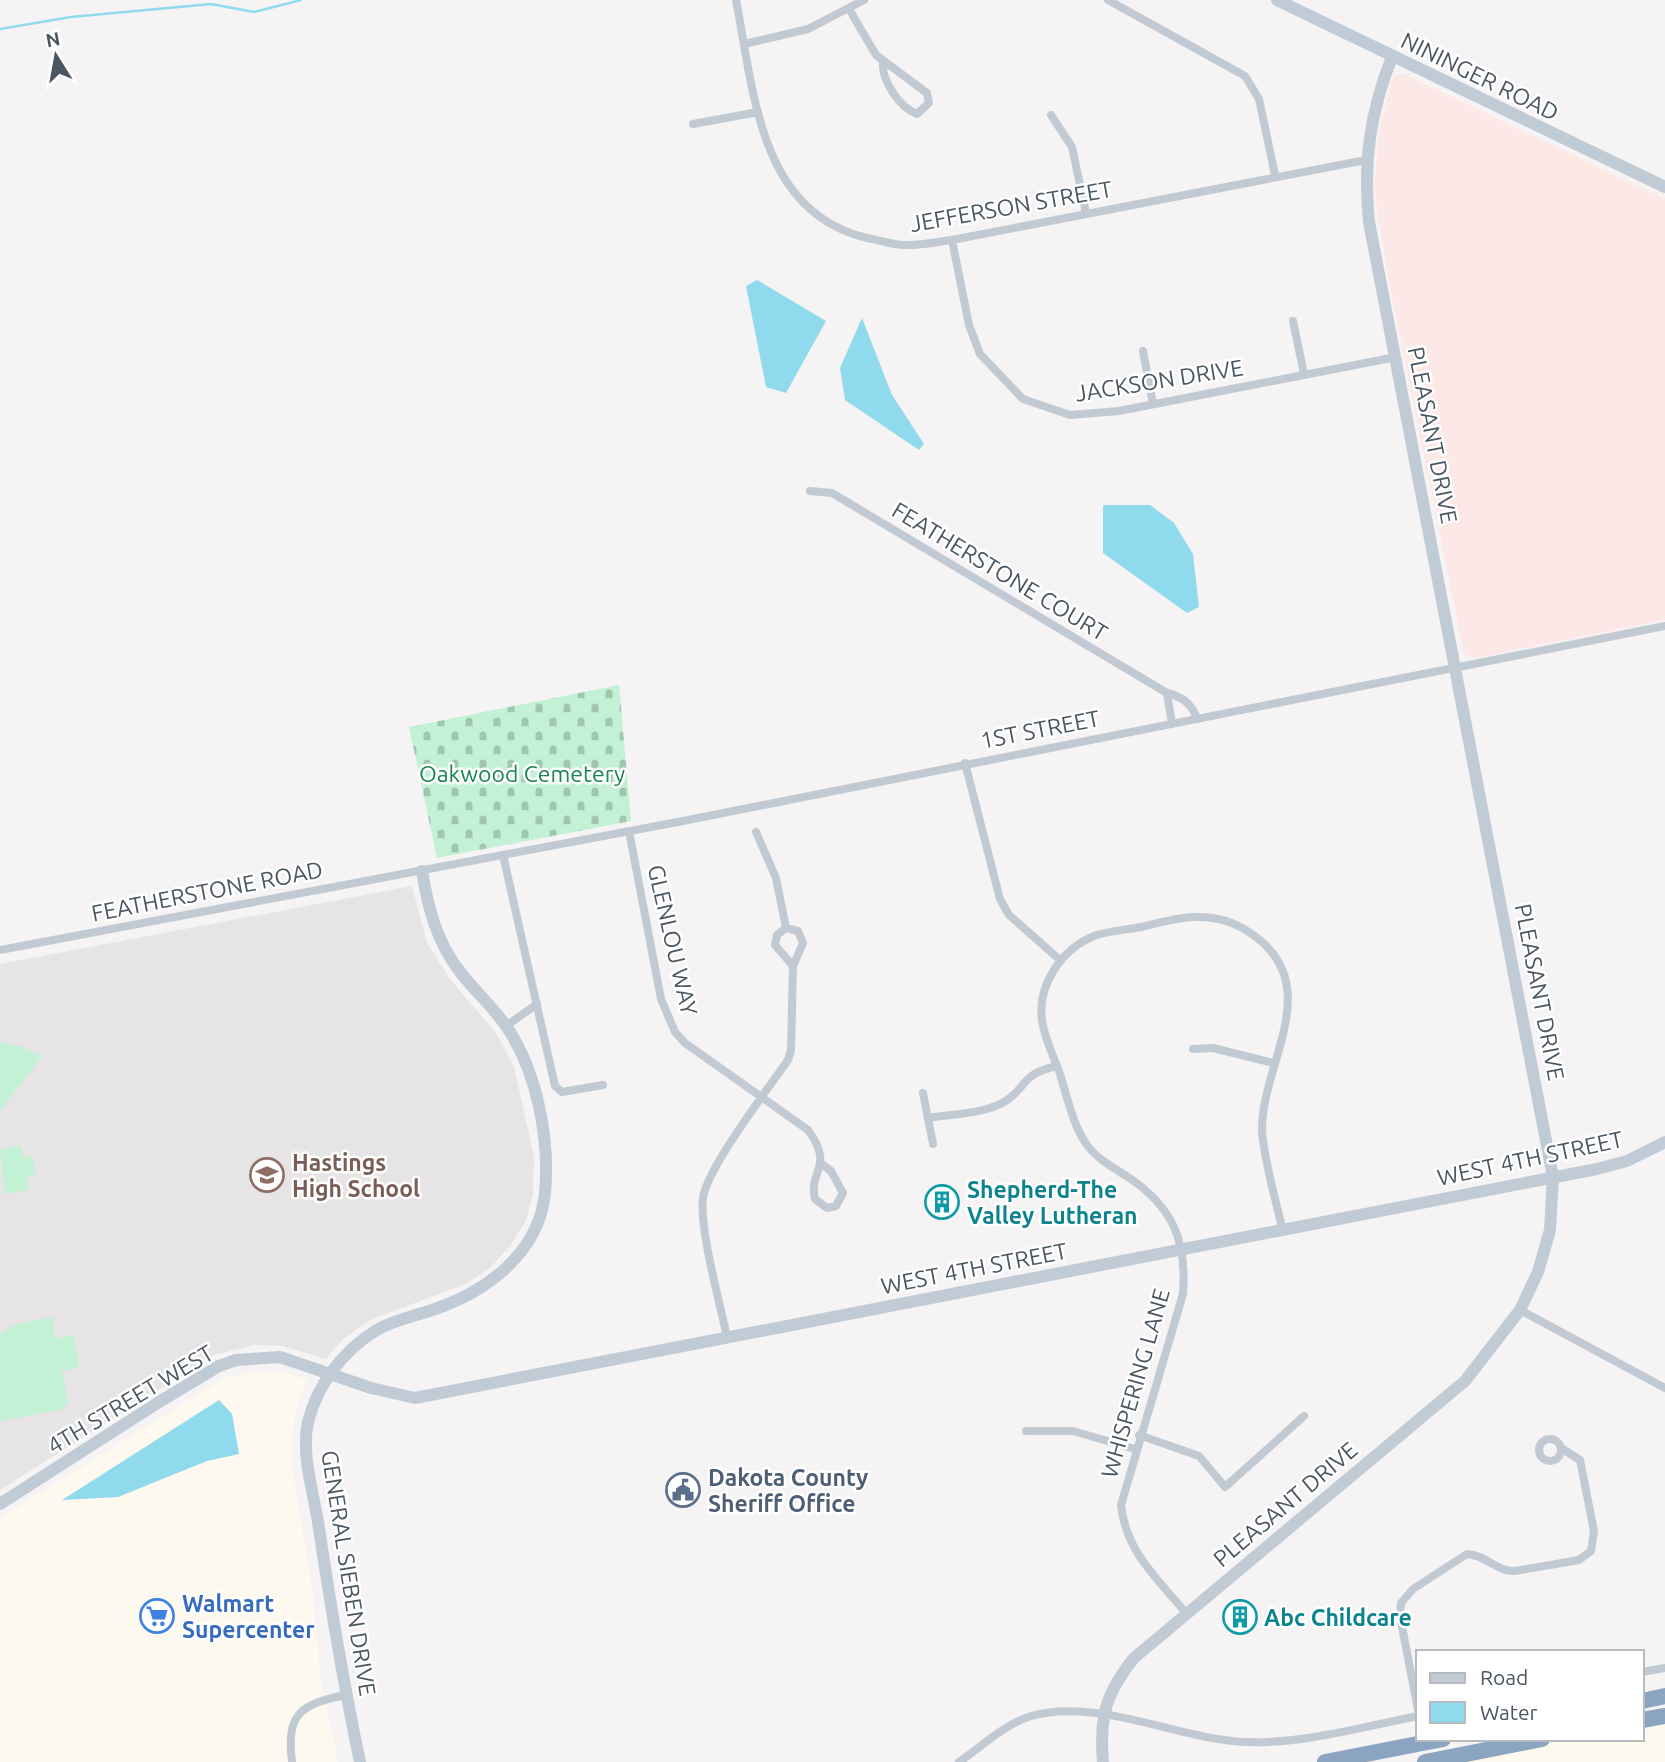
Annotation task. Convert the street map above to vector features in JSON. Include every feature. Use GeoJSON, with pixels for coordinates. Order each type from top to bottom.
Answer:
{"type":"FeatureCollection","features":[{"type":"Feature","properties":{"kind":"highway"},"geometry":{"type":"LineString","coordinates":[[1644,1701],[1665,1696]]}},
{"type":"Feature","properties":{"kind":"highway"},"geometry":{"type":"LineString","coordinates":[[1644,1720],[1665,1716]]}},
{"type":"Feature","properties":{"kind":"highway"},"geometry":{"type":"LineString","coordinates":[[1325,1762],[1433,1741]]}},
{"type":"Feature","properties":{"kind":"highway"},"geometry":{"type":"LineString","coordinates":[[1425,1762],[1532,1741]]}},
{"type":"Feature","properties":{"kind":"street","name":"JEFFERSON STREET"},"geometry":{"type":"LineString","coordinates":[[736,0],[758,112],[770,153],[780,172],[806,205],[823,218],[859,236],[903,245],[952,240],[1275,175],[1366,160]]}},
{"type":"Feature","properties":{"kind":"street"},"geometry":{"type":"LineString","coordinates":[[744,44],[794,33],[864,0]]}},
{"type":"Feature","properties":{"kind":"street"},"geometry":{"type":"LineString","coordinates":[[1108,0],[1245,76],[1259,99],[1275,175]]}},
{"type":"Feature","properties":{"kind":"street","name":"NININGER ROAD"},"geometry":{"type":"LineString","coordinates":[[1278,0],[1665,187]]}},
{"type":"Feature","properties":{"kind":"street"},"geometry":{"type":"LineString","coordinates":[[849,9],[883,62],[882,69],[901,104],[917,114],[924,109],[929,103],[922,86],[892,64],[883,62]]}},
{"type":"Feature","properties":{"kind":"street","name":"PLEASANT DRIVE"},"geometry":{"type":"LineString","coordinates":[[1103,1762],[1102,1716],[1116,1682],[1129,1665],[1186,1613],[1465,1381],[1520,1310],[1538,1272],[1550,1230],[1553,1177],[1369,222],[1366,160],[1378,91],[1392,57]]}},
{"type":"Feature","properties":{"kind":"street"},"geometry":{"type":"LineString","coordinates":[[693,124],[758,112]]}},
{"type":"Feature","properties":{"kind":"street"},"geometry":{"type":"LineString","coordinates":[[1051,116],[1072,147],[1086,213]]}},
{"type":"Feature","properties":{"kind":"street","name":"JACKSON DRIVE"},"geometry":{"type":"LineString","coordinates":[[952,240],[969,325],[980,354],[1023,399],[1070,415],[1153,404],[1396,357]]}},
{"type":"Feature","properties":{"kind":"street"},"geometry":{"type":"LineString","coordinates":[[1293,321],[1304,374]]}},
{"type":"Feature","properties":{"kind":"street"},"geometry":{"type":"LineString","coordinates":[[1143,351],[1153,404]]}},
{"type":"Feature","properties":{"kind":"street","name":"FEATHERSTONE COURT"},"geometry":{"type":"LineString","coordinates":[[810,491],[832,493],[1167,693],[1189,703],[1197,719]]}},
{"type":"Feature","properties":{"kind":"street","name":"1ST STREET"},"geometry":{"type":"LineString","coordinates":[[422,871],[1665,626]]}},
{"type":"Feature","properties":{"kind":"street"},"geometry":{"type":"LineString","coordinates":[[1167,693],[1172,724]]}},
{"type":"Feature","properties":{"kind":"street"},"geometry":{"type":"LineString","coordinates":[[965,763],[1000,899],[1009,915],[1060,960],[1095,936],[1186,918],[1213,916],[1240,924],[1269,946],[1286,978],[1290,1010],[1275,1063],[1262,1129],[1282,1228]]}},
{"type":"Feature","properties":{"kind":"street","name":"GLENLOU WAY"},"geometry":{"type":"LineString","coordinates":[[629,831],[666,1016],[675,1032],[685,1043],[808,1130],[819,1151],[822,1164],[814,1192],[818,1203],[827,1209],[836,1206],[843,1193],[831,1171],[822,1164]]}},
{"type":"Feature","properties":{"kind":"street"},"geometry":{"type":"LineString","coordinates":[[757,832],[776,878],[786,928]]}},
{"type":"Feature","properties":{"kind":"street"},"geometry":{"type":"LineString","coordinates":[[503,855],[557,1091],[603,1085]]}},
{"type":"Feature","properties":{"kind":"street","name":"FEATHERSTONE ROAD"},"geometry":{"type":"LineString","coordinates":[[0,950],[422,871]]}},
{"type":"Feature","properties":{"kind":"street","name":"GENERAL SIEBEN DRIVE"},"geometry":{"type":"LineString","coordinates":[[360,1762],[346,1695],[307,1454],[308,1424],[330,1373],[352,1347],[377,1329],[472,1295],[498,1277],[520,1252],[537,1225],[545,1195],[546,1155],[526,1063],[506,1026],[459,971],[438,938],[422,871]]}},
{"type":"Feature","properties":{"kind":"street"},"geometry":{"type":"LineString","coordinates":[[786,928],[777,935],[775,946],[793,966]]}},
{"type":"Feature","properties":{"kind":"street"},"geometry":{"type":"LineString","coordinates":[[727,1337],[703,1201],[712,1174],[791,1050],[793,966],[801,950],[802,936],[798,931],[786,928]]}},
{"type":"Feature","properties":{"kind":"street","name":"WHISPERING LANE"},"geometry":{"type":"LineString","coordinates":[[1060,960],[1044,989],[1042,1020],[1087,1146],[1099,1158],[1142,1186],[1162,1205],[1176,1228],[1181,1249],[1185,1273],[1183,1294],[1135,1449],[1121,1505],[1123,1529],[1131,1547],[1186,1613]]}},
{"type":"Feature","properties":{"kind":"street"},"geometry":{"type":"LineString","coordinates":[[506,1026],[537,1004]]}},
{"type":"Feature","properties":{"kind":"street"},"geometry":{"type":"LineString","coordinates":[[1193,1049],[1213,1048],[1275,1063]]}},
{"type":"Feature","properties":{"kind":"street"},"geometry":{"type":"LineString","coordinates":[[928,1118],[995,1106],[1011,1096],[1034,1072],[1057,1066]]}},
{"type":"Feature","properties":{"kind":"street"},"geometry":{"type":"LineString","coordinates":[[923,1093],[933,1143]]}},
{"type":"Feature","properties":{"kind":"street","name":"WEST 4TH STREET"},"geometry":{"type":"LineString","coordinates":[[411,1397],[1553,1177],[1627,1161],[1665,1142]]}},
{"type":"Feature","properties":{"kind":"street"},"geometry":{"type":"LineString","coordinates":[[1520,1310],[1665,1388]]}},
{"type":"Feature","properties":{"kind":"street","name":"4TH STREET WEST"},"geometry":{"type":"LineString","coordinates":[[0,1504],[219,1366],[256,1357],[280,1357],[371,1388],[411,1397]]}},
{"type":"Feature","properties":{"kind":"street"},"geometry":{"type":"LineString","coordinates":[[1139,1436],[1199,1456],[1225,1487],[1304,1416]]}},
{"type":"Feature","properties":{"kind":"street"},"geometry":{"type":"LineString","coordinates":[[1026,1431],[1073,1431],[1135,1449]]}},
{"type":"Feature","properties":{"kind":"street"},"geometry":{"type":"LineString","coordinates":[[1416,1700],[1399,1611],[1407,1594],[1467,1555],[1478,1556],[1505,1571],[1515,1571],[1579,1560],[1591,1550],[1594,1531],[1580,1460],[1561,1448]]}},
{"type":"Feature","properties":{"kind":"street"},"geometry":{"type":"LineString","coordinates":[[1644,1672],[1665,1668]]}},
{"type":"Feature","properties":{"kind":"street"},"geometry":{"type":"LineString","coordinates":[[292,1762],[292,1724],[301,1710],[314,1701],[346,1695]]}},
{"type":"Feature","properties":{"kind":"street"},"geometry":{"type":"LineString","coordinates":[[960,1762],[1001,1730],[1030,1717],[1059,1711],[1102,1716],[1209,1738],[1272,1742],[1416,1716]]}},
{"type":"Feature","properties":{"kind":"shaded area"},"geometry":{"type":"Polygon","coordinates":[[[1404,74],[1665,199],[1665,620],[1475,658],[1464,654],[1388,276],[1374,189],[1379,133],[1391,82],[1394,76],[1404,74]]]}},
{"type":"Feature","properties":{"kind":"shaded area","name":"Hastings High School"},"geometry":{"type":"Polygon","coordinates":[[[412,886],[427,943],[450,979],[496,1033],[514,1067],[534,1156],[533,1194],[526,1220],[511,1245],[490,1268],[466,1284],[372,1319],[344,1338],[326,1359],[282,1346],[255,1345],[214,1355],[0,1490],[0,964],[412,886]]]}},
{"type":"Feature","properties":{"kind":"shaded area"},"geometry":{"type":"Polygon","coordinates":[[[279,1370],[308,1381],[298,1404],[293,1429],[292,1465],[313,1595],[320,1674],[338,1762],[0,1762],[0,1518],[226,1377],[279,1370]]]}},
{"type":"Feature","properties":{"kind":"shaded area"},"geometry":{"type":"Polygon","coordinates":[[[1665,1716],[1665,1762],[1425,1762],[1532,1741],[1644,1741],[1644,1720],[1665,1716]]]}},
{"type":"Feature","properties":{"kind":"green space","name":"Oakwood Cemetery"},"geometry":{"type":"Polygon","coordinates":[[[619,685],[631,821],[437,858],[409,727],[619,685]]]}},
{"type":"Feature","properties":{"kind":"green space"},"geometry":{"type":"Polygon","coordinates":[[[0,1042],[23,1047],[42,1056],[0,1111],[0,1042]]]}},
{"type":"Feature","properties":{"kind":"green space"},"geometry":{"type":"Polygon","coordinates":[[[21,1146],[23,1157],[32,1155],[36,1174],[27,1176],[29,1190],[5,1194],[0,1149],[21,1146]]]}},
{"type":"Feature","properties":{"kind":"green space"},"geometry":{"type":"Polygon","coordinates":[[[52,1317],[56,1338],[74,1335],[79,1367],[62,1371],[68,1402],[64,1409],[0,1421],[0,1334],[17,1324],[52,1317]]]}},
{"type":"Feature","properties":{"kind":"water"},"geometry":{"type":"Polygon","coordinates":[[[757,280],[826,321],[786,393],[766,387],[746,286],[757,280]]]}},
{"type":"Feature","properties":{"kind":"water"},"geometry":{"type":"Polygon","coordinates":[[[862,318],[892,395],[924,444],[919,450],[845,400],[840,368],[862,318]]]}},
{"type":"Feature","properties":{"kind":"water"},"geometry":{"type":"Polygon","coordinates":[[[1103,505],[1150,505],[1174,523],[1193,554],[1199,607],[1187,613],[1103,553],[1103,505]]]}},
{"type":"Feature","properties":{"kind":"water"},"geometry":{"type":"Polygon","coordinates":[[[219,1400],[232,1414],[239,1454],[207,1461],[118,1497],[62,1500],[219,1400]]]}},
{"type":"Feature","properties":{"kind":"waterway"},"geometry":{"type":"LineString","coordinates":[[0,29],[71,17],[211,4],[254,12],[301,0]]}},
{"type":"Feature","properties":{"kind":"place","name":"Hastings High School"},"geometry":{"type":"Point","coordinates":[267,1175]}},
{"type":"Feature","properties":{"kind":"place","name":"Shepherd-The Valley Lutheran"},"geometry":{"type":"Point","coordinates":[942,1202]}},
{"type":"Feature","properties":{"kind":"place","name":"Dakota County Sheriff Office"},"geometry":{"type":"Point","coordinates":[683,1490]}},
{"type":"Feature","properties":{"kind":"place","name":"Walmart Supercenter"},"geometry":{"type":"Point","coordinates":[157,1616]}},
{"type":"Feature","properties":{"kind":"place","name":"Abc Childcare"},"geometry":{"type":"Point","coordinates":[1240,1617]}}]}
